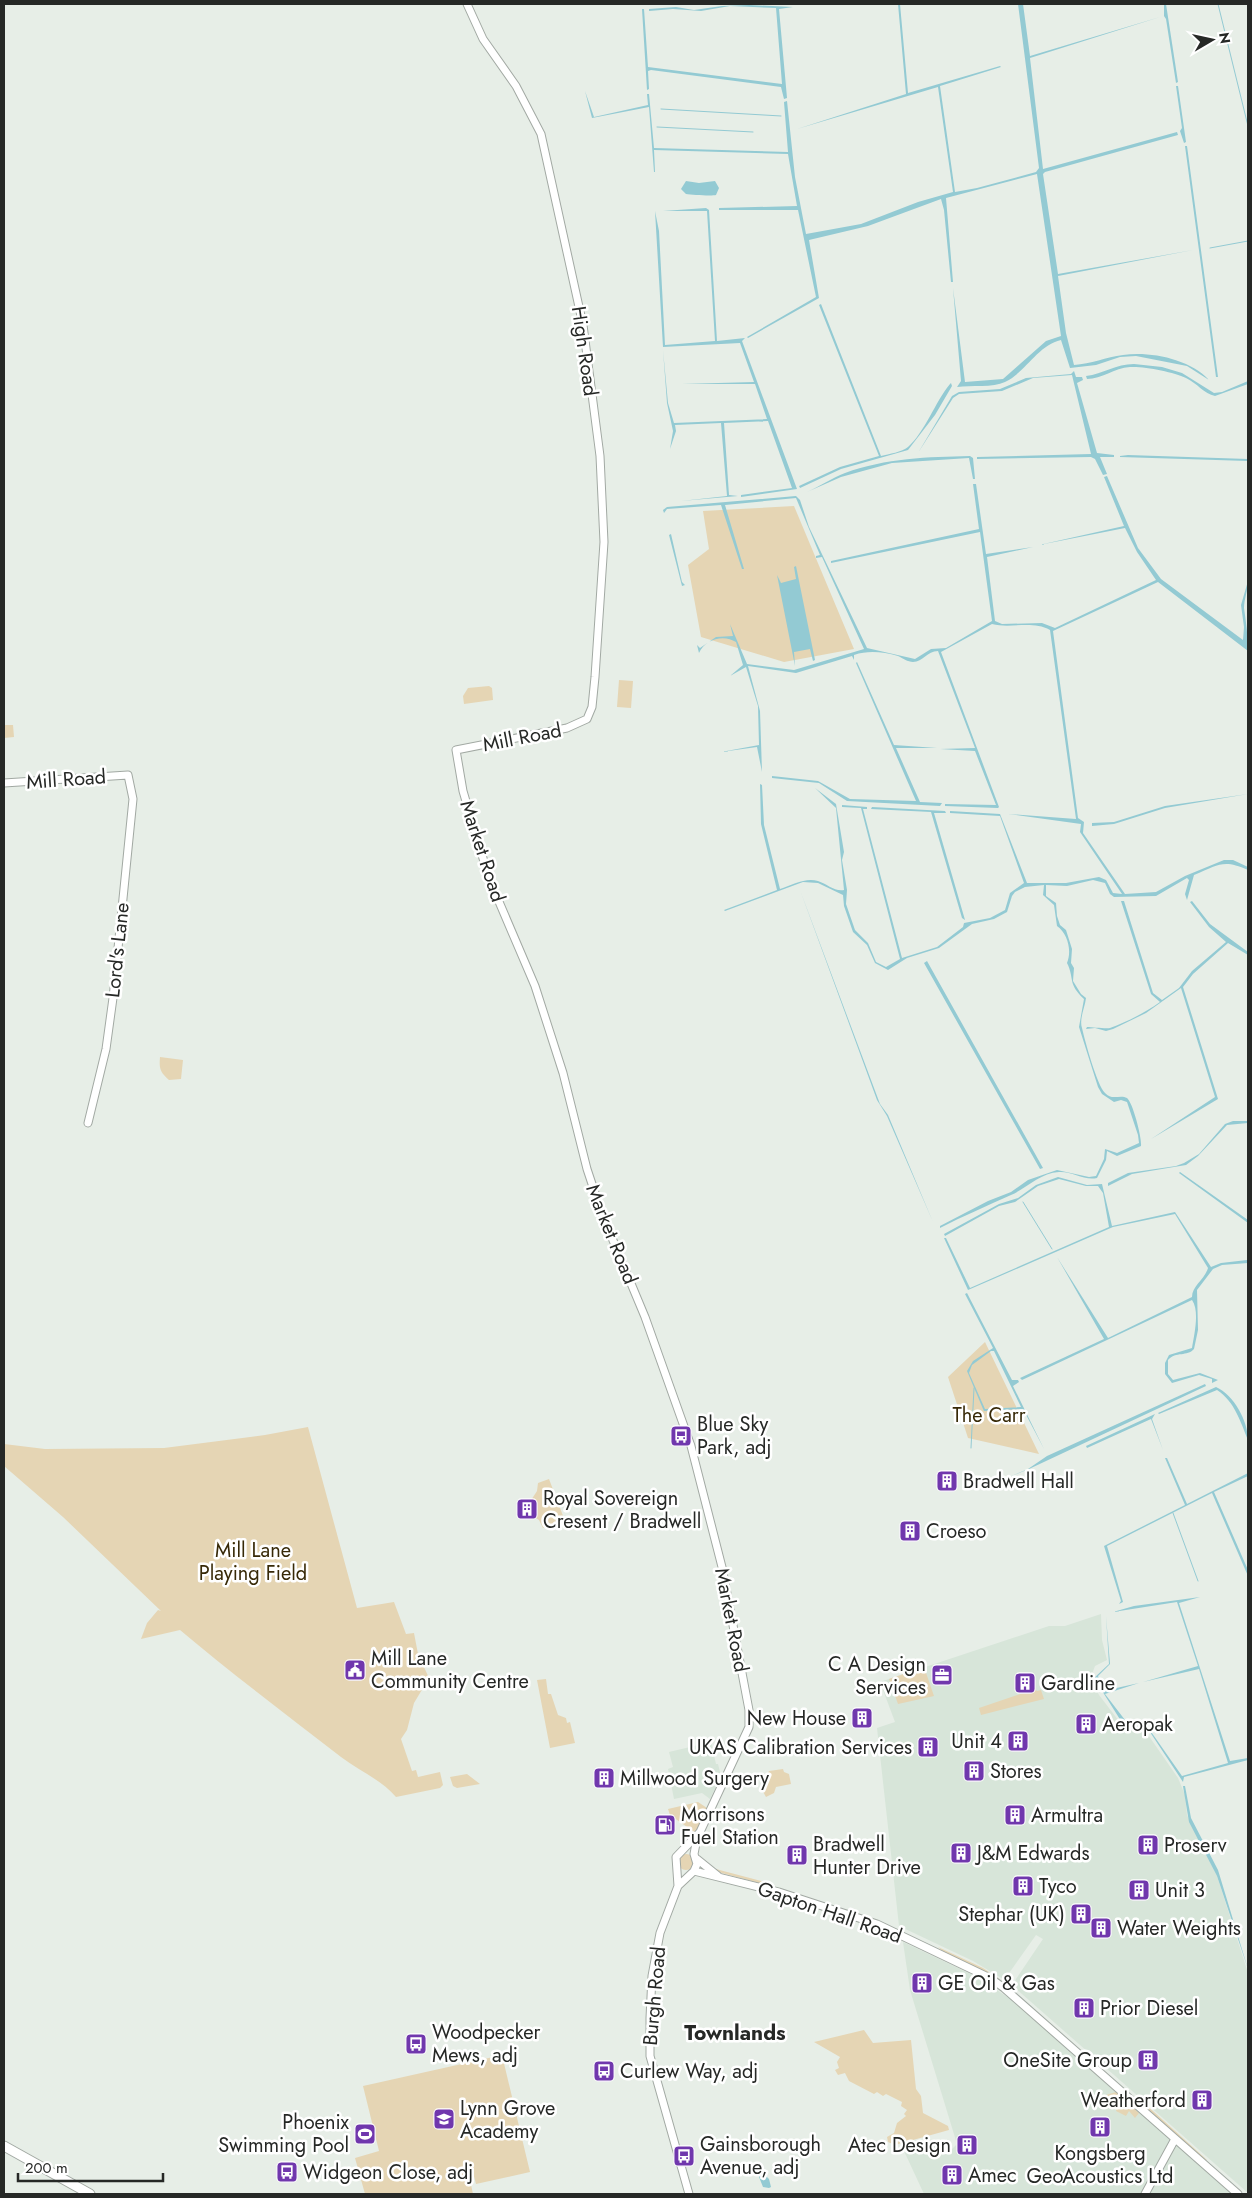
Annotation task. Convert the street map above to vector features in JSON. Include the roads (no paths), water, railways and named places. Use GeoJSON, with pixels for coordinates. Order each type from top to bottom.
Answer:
{"type":"FeatureCollection","features":[{"type":"Feature","properties":{"kind":"highway"},"geometry":{"type":"LineString","coordinates":[[4,2146],[89,2194]]}},
{"type":"Feature","properties":{"kind":"street","name":"High Road"},"geometry":{"type":"LineString","coordinates":[[467,4],[483,39],[516,86],[541,134],[583,325],[600,456],[604,542],[595,677],[592,707],[587,719]]}},
{"type":"Feature","properties":{"kind":"street","name":"Mill Road"},"geometry":{"type":"LineString","coordinates":[[456,750],[568,728],[587,719]]}},
{"type":"Feature","properties":{"kind":"street","name":"Market Road"},"geometry":{"type":"LineString","coordinates":[[456,750],[463,791],[480,849],[491,883],[535,986],[563,1073],[587,1169],[602,1214],[648,1324],[691,1446],[722,1567],[748,1700],[749,1724]]}},
{"type":"Feature","properties":{"kind":"street","name":"Mill Road"},"geometry":{"type":"LineString","coordinates":[[4,783],[128,775]]}},
{"type":"Feature","properties":{"kind":"street","name":"Lord's Lane"},"geometry":{"type":"LineString","coordinates":[[88,1123],[106,1049],[113,998],[132,799],[128,775]]}},
{"type":"Feature","properties":{"kind":"street","name":"Burgh Road"},"geometry":{"type":"LineString","coordinates":[[678,1886],[676,1857],[697,1837],[749,1731],[749,1724]]}},
{"type":"Feature","properties":{"kind":"street","name":"Burgh Road"},"geometry":{"type":"LineString","coordinates":[[689,2194],[650,2056],[650,1996],[656,1954],[666,1913],[678,1886],[691,1872],[697,1837]]}},
{"type":"Feature","properties":{"kind":"street"},"geometry":{"type":"LineString","coordinates":[[684,1851],[695,1857]]}},
{"type":"Feature","properties":{"kind":"street","name":"Gapton Hall Road"},"geometry":{"type":"LineString","coordinates":[[695,1857],[709,1871],[723,1878]]}},
{"type":"Feature","properties":{"kind":"street"},"geometry":{"type":"LineString","coordinates":[[677,1869],[682,1873],[691,1872]]}},
{"type":"Feature","properties":{"kind":"street","name":"Gapton Hall Road"},"geometry":{"type":"LineString","coordinates":[[691,1872],[779,1892],[877,1924],[990,1978],[1004,1988],[1238,2194]]}},
{"type":"Feature","properties":{"kind":"street"},"geometry":{"type":"LineString","coordinates":[[1145,2194],[1174,2139]]}},
{"type":"Feature","properties":{"kind":"water"},"geometry":{"type":"Polygon","coordinates":[[[898,4],[900,4],[908,93],[1001,67],[940,86],[955,192],[1036,172],[1039,168],[1018,4],[1023,4],[1030,56],[1160,17],[1030,58],[1043,169],[1177,132],[1178,135],[1043,174],[1058,274],[1193,250],[1058,276],[1066,333],[1074,365],[1123,355],[1145,354],[1181,362],[1201,373],[1209,380],[1187,366],[1136,356],[1120,357],[1096,365],[1070,368],[1061,340],[1045,347],[1019,372],[1005,382],[988,386],[957,387],[961,381],[953,288],[965,382],[1003,379],[1046,341],[1061,336],[1037,174],[946,198],[953,282],[951,282],[944,210],[941,199],[868,226],[809,240],[819,298],[747,337],[816,297],[798,210],[719,210],[719,208],[797,206],[788,154],[654,150],[654,172],[649,107],[592,118],[585,91],[594,117],[648,105],[647,94],[649,94],[654,148],[788,152],[784,102],[787,101],[795,177],[806,234],[861,224],[918,202],[953,192],[938,87],[797,129],[906,94],[898,4]]]}},
{"type":"Feature","properties":{"kind":"water"},"geometry":{"type":"Polygon","coordinates":[[[1164,4],[1166,4],[1178,82],[1176,83],[1164,16],[1164,4]]]}},
{"type":"Feature","properties":{"kind":"water"},"geometry":{"type":"Polygon","coordinates":[[[749,5],[793,7],[779,9],[787,98],[784,99],[781,87],[651,70],[648,71],[649,89],[647,90],[642,9],[644,9],[648,67],[782,84],[776,8],[730,6],[701,11],[673,9],[649,11],[649,9],[676,7],[694,10],[722,6],[749,5]]]}},
{"type":"Feature","properties":{"kind":"water"},"geometry":{"type":"Polygon","coordinates":[[[1176,86],[1178,86],[1186,142],[1184,143],[1180,131],[1182,128],[1176,86]]]}},
{"type":"Feature","properties":{"kind":"water"},"geometry":{"type":"Polygon","coordinates":[[[1185,146],[1187,146],[1218,377],[1216,377],[1185,146]]]}},
{"type":"Feature","properties":{"kind":"water"},"geometry":{"type":"Polygon","coordinates":[[[686,181],[699,183],[715,181],[719,188],[716,195],[686,194],[681,189],[686,181]]]}},
{"type":"Feature","properties":{"kind":"water"},"geometry":{"type":"Polygon","coordinates":[[[706,208],[709,210],[717,341],[745,338],[742,341],[797,489],[741,497],[741,495],[792,488],[768,421],[724,423],[729,495],[738,496],[681,501],[727,496],[721,423],[675,425],[676,431],[670,449],[673,431],[667,403],[663,350],[668,403],[674,423],[767,419],[755,384],[682,384],[754,382],[740,343],[663,347],[655,211],[659,231],[665,345],[715,341],[707,211],[663,211],[706,208]]]}},
{"type":"Feature","properties":{"kind":"water"},"geometry":{"type":"Polygon","coordinates":[[[821,304],[881,456],[899,452],[908,447],[920,433],[951,383],[952,386],[935,415],[908,450],[841,469],[800,488],[799,486],[840,467],[879,456],[819,305],[821,304]]]}},
{"type":"Feature","properties":{"kind":"water"},"geometry":{"type":"Polygon","coordinates":[[[1127,364],[1162,367],[1182,373],[1214,393],[1222,392],[1248,381],[1248,384],[1215,396],[1207,393],[1186,378],[1151,368],[1130,367],[1119,369],[1092,379],[1087,379],[1086,376],[1127,364]]]}},
{"type":"Feature","properties":{"kind":"water"},"geometry":{"type":"Polygon","coordinates":[[[1074,371],[1076,377],[1082,377],[1083,380],[1077,383],[1097,453],[1114,455],[1114,457],[1100,457],[1107,474],[1103,475],[1095,459],[1091,457],[977,459],[977,457],[1091,454],[1072,375],[1033,378],[1002,391],[959,394],[953,398],[918,453],[952,396],[959,392],[1000,389],[1026,378],[1071,374],[1074,371]]]}},
{"type":"Feature","properties":{"kind":"water"},"geometry":{"type":"Polygon","coordinates":[[[1128,455],[1248,459],[1248,461],[1120,457],[1128,455]]]}},
{"type":"Feature","properties":{"kind":"water"},"geometry":{"type":"Polygon","coordinates":[[[970,456],[973,458],[975,479],[973,479],[969,458],[892,463],[841,477],[807,492],[835,477],[876,464],[923,458],[970,456]]]}},
{"type":"Feature","properties":{"kind":"water"},"geometry":{"type":"Polygon","coordinates":[[[1107,476],[1138,548],[1161,579],[1243,640],[1244,627],[1241,605],[1248,581],[1244,608],[1248,651],[1158,582],[1053,631],[1078,818],[1084,822],[1083,833],[1125,894],[1156,892],[1185,876],[1224,860],[1233,860],[1248,867],[1248,870],[1227,864],[1215,866],[1194,875],[1187,900],[1185,894],[1189,880],[1187,878],[1156,896],[1114,897],[1110,894],[1105,883],[1093,880],[1067,886],[1046,885],[1046,896],[1056,903],[1060,925],[1066,930],[1072,949],[1073,981],[1081,994],[1086,998],[1081,1024],[1095,1072],[1105,1093],[1110,1097],[1127,1098],[1129,1101],[1137,1121],[1141,1146],[1117,1156],[1107,1151],[1106,1160],[1097,1178],[1092,1179],[1064,1172],[1052,1173],[1011,1195],[940,1228],[940,1226],[988,1201],[1011,1192],[1028,1180],[1057,1170],[1089,1177],[1096,1176],[1104,1159],[1105,1149],[1117,1153],[1139,1143],[1127,1102],[1121,1100],[1114,1102],[1102,1094],[1098,1087],[1079,1027],[1084,999],[1073,985],[1067,963],[1068,943],[1064,933],[1057,926],[1054,905],[1043,895],[1044,885],[1025,887],[1015,892],[1007,912],[994,919],[972,924],[939,948],[907,958],[888,970],[875,963],[867,945],[853,932],[844,906],[843,895],[818,883],[803,882],[724,910],[777,890],[761,824],[760,784],[762,785],[764,825],[780,889],[799,882],[813,880],[834,889],[844,890],[836,808],[815,788],[836,804],[844,852],[842,860],[847,890],[846,904],[855,930],[868,943],[876,962],[886,967],[900,959],[861,808],[842,807],[842,805],[867,807],[867,809],[863,809],[902,958],[937,947],[963,927],[964,923],[990,918],[1005,910],[1010,893],[1024,883],[1000,816],[950,813],[950,811],[1000,814],[1027,883],[1066,883],[1099,877],[1106,880],[1113,893],[1122,894],[1080,832],[1081,824],[1008,814],[1076,819],[1050,630],[1029,625],[1007,626],[992,624],[941,652],[998,808],[945,806],[945,804],[996,805],[975,751],[940,749],[975,748],[938,651],[934,651],[916,662],[907,661],[887,653],[865,652],[854,655],[854,660],[852,656],[796,673],[748,666],[760,711],[762,772],[757,747],[721,752],[759,745],[758,706],[746,667],[730,676],[743,665],[736,642],[726,638],[710,641],[716,637],[733,636],[730,624],[747,664],[794,670],[864,649],[822,557],[816,558],[816,556],[820,555],[796,498],[725,505],[744,569],[742,569],[721,505],[667,509],[664,513],[663,510],[667,507],[796,496],[800,500],[809,527],[867,648],[915,659],[931,649],[946,648],[992,621],[980,532],[831,563],[831,561],[979,529],[973,484],[976,484],[986,554],[1033,547],[987,557],[995,621],[1002,624],[1042,623],[1055,628],[1156,580],[1137,552],[1125,528],[1039,545],[1124,526],[1104,477],[1107,476]]]}},
{"type":"Feature","properties":{"kind":"water"},"geometry":{"type":"Polygon","coordinates":[[[671,534],[682,582],[685,585],[682,586],[669,535],[671,534]]]}},
{"type":"Feature","properties":{"kind":"water"},"geometry":{"type":"Polygon","coordinates":[[[796,566],[815,660],[813,661],[810,649],[794,652],[795,666],[777,575],[781,583],[796,579],[794,567],[796,566]]]}},
{"type":"Feature","properties":{"kind":"water"},"geometry":{"type":"Polygon","coordinates":[[[708,642],[702,648],[699,653],[697,645],[700,648],[708,642]]]}},
{"type":"Feature","properties":{"kind":"water"},"geometry":{"type":"Polygon","coordinates":[[[857,662],[894,745],[937,748],[896,748],[920,802],[942,803],[940,806],[847,801],[819,783],[772,778],[772,776],[818,781],[850,799],[916,801],[857,662]]]}},
{"type":"Feature","properties":{"kind":"water"},"geometry":{"type":"Polygon","coordinates":[[[1248,794],[1165,808],[1114,824],[1092,826],[1092,823],[1114,822],[1165,806],[1248,794]]]}},
{"type":"Feature","properties":{"kind":"water"},"geometry":{"type":"Polygon","coordinates":[[[872,807],[945,811],[946,813],[934,813],[965,920],[962,918],[931,812],[871,809],[872,807]]]}},
{"type":"Feature","properties":{"kind":"water"},"geometry":{"type":"Polygon","coordinates":[[[800,890],[880,1104],[888,1115],[933,1222],[887,1116],[877,1100],[800,890]]]}},
{"type":"Feature","properties":{"kind":"water"},"geometry":{"type":"Polygon","coordinates":[[[1121,901],[1124,901],[1153,993],[1162,1000],[1179,988],[1192,971],[1226,942],[1209,927],[1190,902],[1192,901],[1210,924],[1248,952],[1248,955],[1228,943],[1193,974],[1183,987],[1218,1099],[1151,1139],[1215,1097],[1181,988],[1146,1013],[1113,1029],[1106,1031],[1095,1028],[1086,1029],[1087,1027],[1110,1028],[1123,1023],[1160,1002],[1151,994],[1121,901]]]}},
{"type":"Feature","properties":{"kind":"water"},"geometry":{"type":"Polygon","coordinates":[[[927,961],[1043,1168],[1040,1169],[924,963],[927,961]]]}},
{"type":"Feature","properties":{"kind":"water"},"geometry":{"type":"Polygon","coordinates":[[[1233,1121],[1248,1121],[1248,1123],[1227,1125],[1198,1156],[1186,1165],[1132,1174],[1108,1186],[1108,1183],[1128,1173],[1176,1166],[1184,1163],[1199,1154],[1225,1124],[1233,1121]]]}},
{"type":"Feature","properties":{"kind":"water"},"geometry":{"type":"Polygon","coordinates":[[[1179,1173],[1248,1220],[1248,1223],[1179,1173]]]}},
{"type":"Feature","properties":{"kind":"water"},"geometry":{"type":"Polygon","coordinates":[[[1058,1177],[1087,1185],[1102,1184],[1112,1226],[1175,1212],[1211,1267],[1221,1263],[1247,1260],[1248,1257],[1248,1263],[1222,1265],[1213,1269],[1197,1290],[1198,1330],[1194,1349],[1188,1353],[1171,1357],[1168,1360],[1168,1374],[1173,1380],[1200,1373],[1218,1380],[1212,1383],[1212,1379],[1199,1375],[1172,1383],[1165,1374],[1165,1363],[1169,1355],[1192,1348],[1196,1310],[1192,1300],[1022,1380],[1020,1378],[1104,1339],[1057,1257],[1108,1338],[1192,1297],[1194,1289],[1208,1268],[1175,1214],[1113,1227],[968,1290],[944,1238],[946,1238],[970,1288],[1109,1227],[1103,1193],[1098,1186],[1086,1186],[1059,1179],[1038,1186],[1015,1202],[999,1206],[945,1236],[944,1234],[999,1204],[1018,1198],[1036,1185],[1058,1177]]]}},
{"type":"Feature","properties":{"kind":"water"},"geometry":{"type":"Polygon","coordinates":[[[967,1293],[1012,1380],[1018,1380],[1019,1382],[1013,1386],[1044,1449],[1023,1409],[984,1411],[967,1371],[973,1361],[993,1348],[965,1294],[967,1293]],[[991,1351],[972,1365],[969,1373],[985,1409],[1021,1407],[994,1351],[991,1351]]]}},
{"type":"Feature","properties":{"kind":"water"},"geometry":{"type":"Polygon","coordinates":[[[1205,1384],[1206,1386],[1029,1469],[1009,1477],[1028,1469],[1047,1456],[1205,1384]]]}},
{"type":"Feature","properties":{"kind":"water"},"geometry":{"type":"Polygon","coordinates":[[[1216,1387],[1229,1396],[1239,1409],[1246,1425],[1248,1440],[1233,1406],[1217,1390],[1158,1413],[1216,1387]]]}},
{"type":"Feature","properties":{"kind":"water"},"geometry":{"type":"Polygon","coordinates":[[[1155,1414],[1152,1419],[1163,1450],[1151,1419],[1087,1448],[1086,1446],[1155,1414]]]}},
{"type":"Feature","properties":{"kind":"water"},"geometry":{"type":"Polygon","coordinates":[[[1165,1458],[1167,1458],[1187,1504],[1248,1473],[1248,1476],[1214,1492],[1248,1570],[1248,1576],[1212,1493],[1107,1546],[1123,1602],[1119,1604],[1121,1601],[1104,1546],[1185,1505],[1165,1458]]]}},
{"type":"Feature","properties":{"kind":"water"},"geometry":{"type":"Polygon","coordinates":[[[1200,1597],[1179,1603],[1230,1761],[1248,1758],[1248,1760],[1184,1777],[1183,1782],[1146,1726],[1121,1721],[1094,1678],[1109,1664],[1106,1616],[1110,1664],[1098,1676],[1103,1691],[1139,1683],[1105,1694],[1125,1720],[1147,1726],[1182,1776],[1228,1763],[1199,1669],[1143,1682],[1198,1666],[1177,1602],[1113,1612],[1134,1606],[1200,1597]]]}},
{"type":"Feature","properties":{"kind":"water"},"geometry":{"type":"Polygon","coordinates":[[[1183,1786],[1185,1786],[1191,1818],[1218,1870],[1248,1969],[1217,1876],[1189,1822],[1183,1786]]]}},
{"type":"Feature","properties":{"kind":"water"},"geometry":{"type":"Polygon","coordinates":[[[763,2173],[769,2179],[771,2187],[769,2188],[763,2187],[759,2177],[763,2173]]]}},
{"type":"Feature","properties":{"kind":"waterway"},"geometry":{"type":"LineString","coordinates":[[1218,4],[1248,126]]}},
{"type":"Feature","properties":{"kind":"waterway"},"geometry":{"type":"LineString","coordinates":[[661,109],[781,116]]}},
{"type":"Feature","properties":{"kind":"waterway"},"geometry":{"type":"LineString","coordinates":[[657,127],[753,132]]}},
{"type":"Feature","properties":{"kind":"waterway"},"geometry":{"type":"LineString","coordinates":[[1210,248],[1248,241]]}},
{"type":"Feature","properties":{"kind":"waterway"},"geometry":{"type":"LineString","coordinates":[[1023,1202],[1052,1249]]}},
{"type":"Feature","properties":{"kind":"waterway"},"geometry":{"type":"LineString","coordinates":[[971,1448],[974,1388]]}},
{"type":"Feature","properties":{"kind":"waterway"},"geometry":{"type":"LineString","coordinates":[[1173,1513],[1198,1581]]}},
{"type":"Feature","properties":{"kind":"place","name":"Blue Sky Park, adj"},"geometry":{"type":"Point","coordinates":[681,1436]}},
{"type":"Feature","properties":{"kind":"place","name":"Bradwell Hall"},"geometry":{"type":"Point","coordinates":[947,1481]}},
{"type":"Feature","properties":{"kind":"place","name":"Royal Sovereign Cresent / Bradwell"},"geometry":{"type":"Point","coordinates":[527,1509]}},
{"type":"Feature","properties":{"kind":"place","name":"Croeso"},"geometry":{"type":"Point","coordinates":[910,1531]}},
{"type":"Feature","properties":{"kind":"place","name":"Mill Lane Community Centre"},"geometry":{"type":"Point","coordinates":[355,1670]}},
{"type":"Feature","properties":{"kind":"place","name":"C A Design Services"},"geometry":{"type":"Point","coordinates":[942,1675]}},
{"type":"Feature","properties":{"kind":"place","name":"Gardline"},"geometry":{"type":"Point","coordinates":[1025,1683]}},
{"type":"Feature","properties":{"kind":"place","name":"New House"},"geometry":{"type":"Point","coordinates":[862,1718]}},
{"type":"Feature","properties":{"kind":"place","name":"Aeropak"},"geometry":{"type":"Point","coordinates":[1086,1724]}},
{"type":"Feature","properties":{"kind":"place","name":"Unit 4"},"geometry":{"type":"Point","coordinates":[1018,1741]}},
{"type":"Feature","properties":{"kind":"place","name":"UKAS Calibration Services"},"geometry":{"type":"Point","coordinates":[928,1747]}},
{"type":"Feature","properties":{"kind":"place","name":"Stores"},"geometry":{"type":"Point","coordinates":[974,1771]}},
{"type":"Feature","properties":{"kind":"place","name":"Millwood Surgery"},"geometry":{"type":"Point","coordinates":[604,1778]}},
{"type":"Feature","properties":{"kind":"place","name":"Armultra"},"geometry":{"type":"Point","coordinates":[1015,1815]}},
{"type":"Feature","properties":{"kind":"place","name":"Morrisons Fuel Station"},"geometry":{"type":"Point","coordinates":[665,1825]}},
{"type":"Feature","properties":{"kind":"place","name":"Proserv"},"geometry":{"type":"Point","coordinates":[1148,1845]}},
{"type":"Feature","properties":{"kind":"place","name":"J&M Edwards"},"geometry":{"type":"Point","coordinates":[961,1853]}},
{"type":"Feature","properties":{"kind":"place","name":"Bradwell Hunter Drive"},"geometry":{"type":"Point","coordinates":[797,1855]}},
{"type":"Feature","properties":{"kind":"place","name":"Tyco"},"geometry":{"type":"Point","coordinates":[1023,1886]}},
{"type":"Feature","properties":{"kind":"place","name":"Unit 3"},"geometry":{"type":"Point","coordinates":[1139,1890]}},
{"type":"Feature","properties":{"kind":"place","name":"Stephar (UK)"},"geometry":{"type":"Point","coordinates":[1081,1914]}},
{"type":"Feature","properties":{"kind":"place","name":"Water Weights"},"geometry":{"type":"Point","coordinates":[1101,1928]}},
{"type":"Feature","properties":{"kind":"place","name":"GE Oil & Gas"},"geometry":{"type":"Point","coordinates":[922,1983]}},
{"type":"Feature","properties":{"kind":"place","name":"Prior Diesel"},"geometry":{"type":"Point","coordinates":[1084,2008]}},
{"type":"Feature","properties":{"kind":"place","name":"Woodpecker Mews, adj"},"geometry":{"type":"Point","coordinates":[416,2044]}},
{"type":"Feature","properties":{"kind":"place","name":"OneSite Group"},"geometry":{"type":"Point","coordinates":[1148,2060]}},
{"type":"Feature","properties":{"kind":"place","name":"Curlew Way, adj"},"geometry":{"type":"Point","coordinates":[604,2071]}},
{"type":"Feature","properties":{"kind":"place","name":"Weatherford"},"geometry":{"type":"Point","coordinates":[1202,2100]}},
{"type":"Feature","properties":{"kind":"place","name":"Lynn Grove Academy"},"geometry":{"type":"Point","coordinates":[444,2119]}},
{"type":"Feature","properties":{"kind":"place","name":"Kongsberg GeoAcoustics Ltd"},"geometry":{"type":"Point","coordinates":[1100,2127]}},
{"type":"Feature","properties":{"kind":"place","name":"Phoenix Swimming Pool"},"geometry":{"type":"Point","coordinates":[365,2134]}},
{"type":"Feature","properties":{"kind":"place","name":"Atec Design"},"geometry":{"type":"Point","coordinates":[967,2145]}},
{"type":"Feature","properties":{"kind":"place","name":"Gainsborough Avenue, adj"},"geometry":{"type":"Point","coordinates":[684,2156]}},
{"type":"Feature","properties":{"kind":"place","name":"Widgeon Close, adj"},"geometry":{"type":"Point","coordinates":[287,2172]}},
{"type":"Feature","properties":{"kind":"place","name":"Amec"},"geometry":{"type":"Point","coordinates":[952,2175]}},
{"type":"Feature","properties":{"kind":"district","name":"Townlands"},"geometry":{"type":"Point","coordinates":[735,2033]}},
{"type":"Feature","properties":{"kind":"park label","name":"The Carr"},"geometry":{"type":"Point","coordinates":[989,1415]}},
{"type":"Feature","properties":{"kind":"park label","name":"Mill Lane Playing Field"},"geometry":{"type":"Point","coordinates":[253,1562]}}]}
